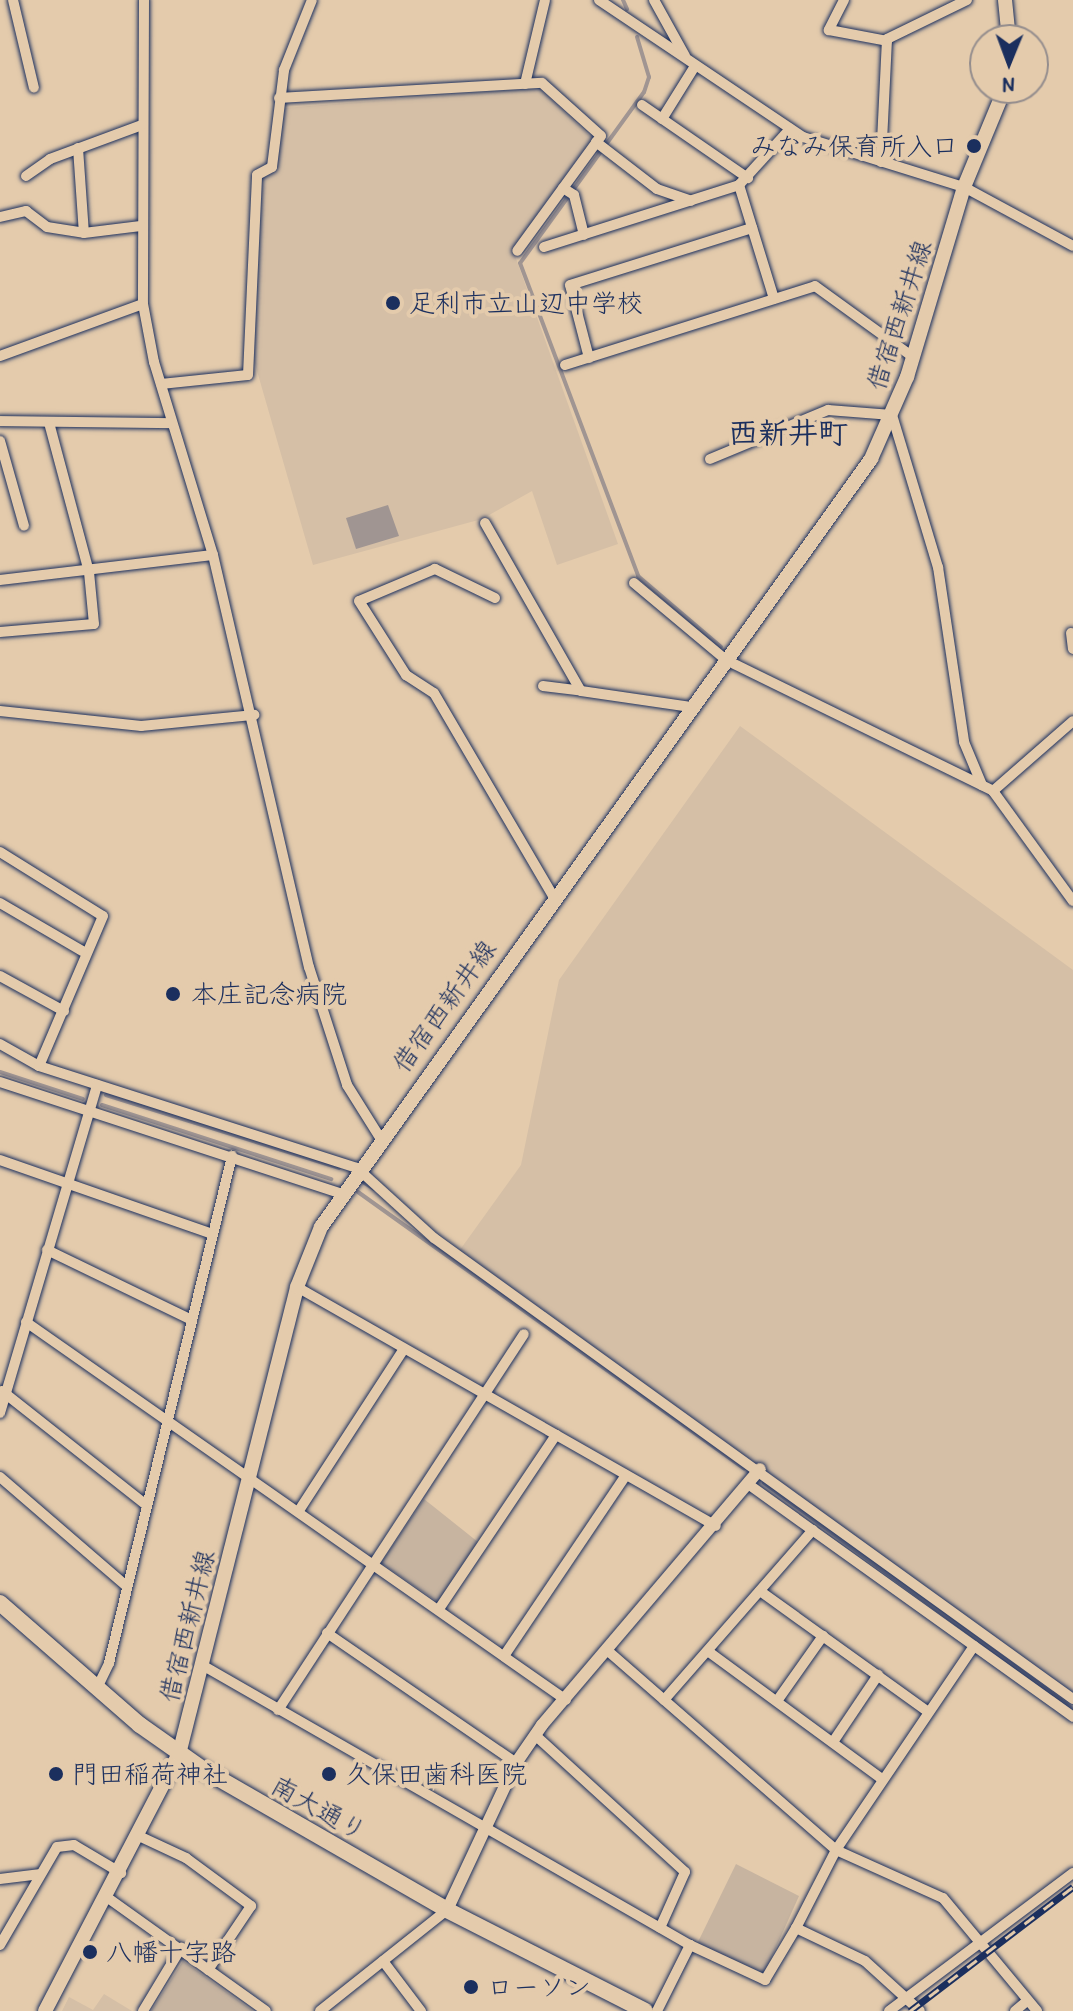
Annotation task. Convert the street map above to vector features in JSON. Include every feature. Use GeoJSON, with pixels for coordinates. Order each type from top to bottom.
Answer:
{"type":"FeatureCollection","features":[{"type":"Feature","properties":{"kind":"main road"},"geometry":{"type":"LineString","coordinates":[[1005,0],[1007,24]]}},
{"type":"Feature","properties":{"kind":"main road","name":"借宿西新井線"},"geometry":{"type":"LineString","coordinates":[[45,2011],[141,1837],[179,1754],[297,1287],[339,1193],[861,474],[892,415],[913,357],[964,187],[998,104]]}},
{"type":"Feature","properties":{"kind":"main road","name":"南大通り"},"geometry":{"type":"LineString","coordinates":[[1,1606],[179,1754],[447,1910],[645,2011]]}},
{"type":"Feature","properties":{"kind":"street"},"geometry":{"type":"LineString","coordinates":[[0,8],[12,0],[34,88]]}},
{"type":"Feature","properties":{"kind":"street"},"geometry":{"type":"LineString","coordinates":[[144,0],[143,304],[161,384],[213,555],[254,715],[309,967],[347,1085],[379,1136]]}},
{"type":"Feature","properties":{"kind":"street"},"geometry":{"type":"LineString","coordinates":[[161,384],[248,375],[252,205],[257,175],[272,167],[279,98],[312,0]]}},
{"type":"Feature","properties":{"kind":"street"},"geometry":{"type":"LineString","coordinates":[[525,84],[545,0]]}},
{"type":"Feature","properties":{"kind":"street"},"geometry":{"type":"LineString","coordinates":[[599,0],[790,129],[881,162],[964,187],[1073,246]]}},
{"type":"Feature","properties":{"kind":"street"},"geometry":{"type":"LineString","coordinates":[[654,0],[692,64]]}},
{"type":"Feature","properties":{"kind":"street"},"geometry":{"type":"LineString","coordinates":[[844,0],[829,30],[887,41],[967,0]]}},
{"type":"Feature","properties":{"kind":"street"},"geometry":{"type":"LineString","coordinates":[[881,162],[887,41]]}},
{"type":"Feature","properties":{"kind":"street"},"geometry":{"type":"LineString","coordinates":[[662,119],[692,64]]}},
{"type":"Feature","properties":{"kind":"street"},"geometry":{"type":"LineString","coordinates":[[279,98],[542,83],[601,136],[517,251]]}},
{"type":"Feature","properties":{"kind":"street"},"geometry":{"type":"LineString","coordinates":[[642,105],[744,181],[752,228],[774,299]]}},
{"type":"Feature","properties":{"kind":"street"},"geometry":{"type":"LineString","coordinates":[[26,176],[78,148],[142,125]]}},
{"type":"Feature","properties":{"kind":"street"},"geometry":{"type":"LineString","coordinates":[[544,247],[744,181],[790,129]]}},
{"type":"Feature","properties":{"kind":"street"},"geometry":{"type":"LineString","coordinates":[[596,142],[657,189],[691,201]]}},
{"type":"Feature","properties":{"kind":"street"},"geometry":{"type":"LineString","coordinates":[[78,148],[84,233]]}},
{"type":"Feature","properties":{"kind":"street"},"geometry":{"type":"LineString","coordinates":[[563,188],[574,195],[584,235]]}},
{"type":"Feature","properties":{"kind":"street"},"geometry":{"type":"LineString","coordinates":[[0,217],[26,211],[47,227],[84,233],[141,226]]}},
{"type":"Feature","properties":{"kind":"street"},"geometry":{"type":"LineString","coordinates":[[589,358],[570,285],[752,228]]}},
{"type":"Feature","properties":{"kind":"street"},"geometry":{"type":"LineString","coordinates":[[565,365],[815,286],[913,357]]}},
{"type":"Feature","properties":{"kind":"street"},"geometry":{"type":"LineString","coordinates":[[0,356],[143,304]]}},
{"type":"Feature","properties":{"kind":"street"},"geometry":{"type":"LineString","coordinates":[[710,459],[828,410],[892,415],[938,567],[964,742],[982,785]]}},
{"type":"Feature","properties":{"kind":"street"},"geometry":{"type":"LineString","coordinates":[[0,421],[172,423]]}},
{"type":"Feature","properties":{"kind":"street"},"geometry":{"type":"LineString","coordinates":[[0,632],[94,624],[89,572],[49,423]]}},
{"type":"Feature","properties":{"kind":"street"},"geometry":{"type":"LineString","coordinates":[[0,441],[24,526]]}},
{"type":"Feature","properties":{"kind":"street"},"geometry":{"type":"LineString","coordinates":[[485,523],[581,691]]}},
{"type":"Feature","properties":{"kind":"street"},"geometry":{"type":"LineString","coordinates":[[0,580],[89,572],[213,555]]}},
{"type":"Feature","properties":{"kind":"street"},"geometry":{"type":"LineString","coordinates":[[495,598],[435,569],[359,601],[406,675],[434,693],[553,896]]}},
{"type":"Feature","properties":{"kind":"street"},"geometry":{"type":"LineString","coordinates":[[634,583],[726,660],[993,791],[1073,901]]}},
{"type":"Feature","properties":{"kind":"street"},"geometry":{"type":"LineString","coordinates":[[1071,633],[1073,649]]}},
{"type":"Feature","properties":{"kind":"street"},"geometry":{"type":"LineString","coordinates":[[543,686],[691,707]]}},
{"type":"Feature","properties":{"kind":"street"},"geometry":{"type":"LineString","coordinates":[[0,711],[141,726],[254,715]]}},
{"type":"Feature","properties":{"kind":"street"},"geometry":{"type":"LineString","coordinates":[[993,791],[1073,721]]}},
{"type":"Feature","properties":{"kind":"street"},"geometry":{"type":"LineString","coordinates":[[0,852],[100,912],[95,944],[82,951],[64,1011],[39,1066]]}},
{"type":"Feature","properties":{"kind":"street"},"geometry":{"type":"LineString","coordinates":[[0,903],[82,951]]}},
{"type":"Feature","properties":{"kind":"street"},"geometry":{"type":"LineString","coordinates":[[0,976],[64,1011]]}},
{"type":"Feature","properties":{"kind":"street"},"geometry":{"type":"LineString","coordinates":[[0,1044],[39,1066],[357,1168],[434,1238],[760,1469],[1073,1699]]}},
{"type":"Feature","properties":{"kind":"street"},"geometry":{"type":"LineString","coordinates":[[0,1082],[339,1193]]}},
{"type":"Feature","properties":{"kind":"street"},"geometry":{"type":"LineString","coordinates":[[0,1413],[3,1392],[65,1181],[97,1085]]}},
{"type":"Feature","properties":{"kind":"street"},"geometry":{"type":"LineString","coordinates":[[97,1688],[232,1156]]}},
{"type":"Feature","properties":{"kind":"street"},"geometry":{"type":"LineString","coordinates":[[0,1160],[212,1234]]}},
{"type":"Feature","properties":{"kind":"street"},"geometry":{"type":"LineString","coordinates":[[47,1250],[192,1320]]}},
{"type":"Feature","properties":{"kind":"street"},"geometry":{"type":"LineString","coordinates":[[297,1287],[716,1526]]}},
{"type":"Feature","properties":{"kind":"street"},"geometry":{"type":"LineString","coordinates":[[26,1322],[300,1509],[566,1700]]}},
{"type":"Feature","properties":{"kind":"street"},"geometry":{"type":"LineString","coordinates":[[278,1710],[524,1334]]}},
{"type":"Feature","properties":{"kind":"street"},"geometry":{"type":"LineString","coordinates":[[300,1509],[404,1349]]}},
{"type":"Feature","properties":{"kind":"street"},"geometry":{"type":"LineString","coordinates":[[3,1392],[145,1504]]}},
{"type":"Feature","properties":{"kind":"street"},"geometry":{"type":"LineString","coordinates":[[439,1609],[556,1435]]}},
{"type":"Feature","properties":{"kind":"street"},"geometry":{"type":"LineString","coordinates":[[320,2011],[447,1910],[486,1835],[516,1763],[535,1735],[716,1526],[760,1469]]}},
{"type":"Feature","properties":{"kind":"street"},"geometry":{"type":"LineString","coordinates":[[504,1656],[626,1475]]}},
{"type":"Feature","properties":{"kind":"street"},"geometry":{"type":"LineString","coordinates":[[0,1477],[125,1585]]}},
{"type":"Feature","properties":{"kind":"street"},"geometry":{"type":"LineString","coordinates":[[748,1484],[1073,1717]]}},
{"type":"Feature","properties":{"kind":"street"},"geometry":{"type":"LineString","coordinates":[[664,1700],[813,1530]]}},
{"type":"Feature","properties":{"kind":"street"},"geometry":{"type":"LineString","coordinates":[[760,1591],[927,1711]]}},
{"type":"Feature","properties":{"kind":"street"},"geometry":{"type":"LineString","coordinates":[[327,1633],[516,1763]]}},
{"type":"Feature","properties":{"kind":"street"},"geometry":{"type":"LineString","coordinates":[[777,1701],[823,1636]]}},
{"type":"Feature","properties":{"kind":"street"},"geometry":{"type":"LineString","coordinates":[[202,1665],[486,1835],[690,1945],[765,1980],[836,1850],[927,1711],[974,1646]]}},
{"type":"Feature","properties":{"kind":"street"},"geometry":{"type":"LineString","coordinates":[[608,1651],[836,1850],[943,1898],[1037,2011]]}},
{"type":"Feature","properties":{"kind":"street"},"geometry":{"type":"LineString","coordinates":[[709,1652],[882,1779]]}},
{"type":"Feature","properties":{"kind":"street"},"geometry":{"type":"LineString","coordinates":[[833,1742],[878,1675]]}},
{"type":"Feature","properties":{"kind":"street"},"geometry":{"type":"LineString","coordinates":[[535,1735],[685,1872],[660,1928]]}},
{"type":"Feature","properties":{"kind":"street"},"geometry":{"type":"LineString","coordinates":[[141,1837],[186,1858],[251,1906],[208,1970]]}},
{"type":"Feature","properties":{"kind":"street"},"geometry":{"type":"LineString","coordinates":[[0,1945],[57,1847],[67,1843],[121,1873]]}},
{"type":"Feature","properties":{"kind":"street"},"geometry":{"type":"LineString","coordinates":[[889,2011],[1073,1873]]}},
{"type":"Feature","properties":{"kind":"street"},"geometry":{"type":"LineString","coordinates":[[0,1879],[39,1874]]}},
{"type":"Feature","properties":{"kind":"street"},"geometry":{"type":"LineString","coordinates":[[108,1898],[266,2011]]}},
{"type":"Feature","properties":{"kind":"street"},"geometry":{"type":"LineString","coordinates":[[796,1928],[865,1961],[920,2011]]}},
{"type":"Feature","properties":{"kind":"street"},"geometry":{"type":"LineString","coordinates":[[657,2011],[690,1945]]}},
{"type":"Feature","properties":{"kind":"street"},"geometry":{"type":"LineString","coordinates":[[143,2011],[181,1948]]}},
{"type":"Feature","properties":{"kind":"street"},"geometry":{"type":"LineString","coordinates":[[383,1961],[421,2011]]}},
{"type":"Feature","properties":{"kind":"street"},"geometry":{"type":"LineString","coordinates":[[1015,2011],[1027,2001]]}},
{"type":"Feature","properties":{"kind":"shaded area","name":"足利市立山辺中学校"},"geometry":{"type":"Polygon","coordinates":[[[539,88],[594,140],[513,250],[618,544],[557,565],[532,491],[482,519],[313,565],[253,357],[260,177],[276,170],[284,108],[539,88]]]}},
{"type":"Feature","properties":{"kind":"shaded area"},"geometry":{"type":"Polygon","coordinates":[[[388,505],[399,536],[356,549],[346,518],[388,505]]]}},
{"type":"Feature","properties":{"kind":"shaded area"},"geometry":{"type":"Polygon","coordinates":[[[740,726],[1073,970],[1073,1699],[457,1254],[521,1165],[559,980],[740,726]]]}},
{"type":"Feature","properties":{"kind":"shaded area"},"geometry":{"type":"Polygon","coordinates":[[[424,1499],[478,1542],[438,1602],[381,1563],[424,1499]]]}},
{"type":"Feature","properties":{"kind":"shaded area"},"geometry":{"type":"Polygon","coordinates":[[[736,1864],[799,1896],[764,1974],[697,1944],[736,1864]]]}},
{"type":"Feature","properties":{"kind":"shaded area"},"geometry":{"type":"Polygon","coordinates":[[[183,1961],[253,2011],[151,2011],[183,1961]]]}},
{"type":"Feature","properties":{"kind":"shaded area"},"geometry":{"type":"Polygon","coordinates":[[[104,1994],[132,2011],[62,2011],[69,1997],[93,2010],[104,1994]]]}},
{"type":"Feature","properties":{"kind":"waterway"},"geometry":{"type":"LineString","coordinates":[[623,0],[627,9]]}},
{"type":"Feature","properties":{"kind":"waterway"},"geometry":{"type":"LineString","coordinates":[[637,37],[649,77],[644,92],[520,263],[638,576],[721,647]]}},
{"type":"Feature","properties":{"kind":"waterway"},"geometry":{"type":"LineString","coordinates":[[0,1072],[83,1099]]}},
{"type":"Feature","properties":{"kind":"waterway"},"geometry":{"type":"LineString","coordinates":[[106,1095],[339,1168]]}},
{"type":"Feature","properties":{"kind":"waterway"},"geometry":{"type":"LineString","coordinates":[[102,1105],[331,1179]]}},
{"type":"Feature","properties":{"kind":"waterway"},"geometry":{"type":"LineString","coordinates":[[363,1182],[374,1189]]}},
{"type":"Feature","properties":{"kind":"waterway"},"geometry":{"type":"LineString","coordinates":[[358,1192],[744,1468]]}},
{"type":"Feature","properties":{"kind":"waterway"},"geometry":{"type":"LineString","coordinates":[[764,1483],[1073,1709]]}},
{"type":"Feature","properties":{"kind":"railway"},"geometry":{"type":"LineString","coordinates":[[910,2011],[1073,1887]]}},
{"type":"Feature","properties":{"kind":"place","name":"みなみ保育所入口"},"geometry":{"type":"Point","coordinates":[974,146]}},
{"type":"Feature","properties":{"kind":"place","name":"足利市立山辺中学校"},"geometry":{"type":"Point","coordinates":[393,303]}},
{"type":"Feature","properties":{"kind":"place","name":"本庄記念病院"},"geometry":{"type":"Point","coordinates":[173,994]}},
{"type":"Feature","properties":{"kind":"place","name":"門田稲荷神社"},"geometry":{"type":"Point","coordinates":[56,1774]}},
{"type":"Feature","properties":{"kind":"place","name":"久保田歯科医院"},"geometry":{"type":"Point","coordinates":[329,1774]}},
{"type":"Feature","properties":{"kind":"place","name":"八幡十字路"},"geometry":{"type":"Point","coordinates":[90,1952]}},
{"type":"Feature","properties":{"kind":"place","name":"ローソン"},"geometry":{"type":"Point","coordinates":[471,1987]}},
{"type":"Feature","properties":{"kind":"district","name":"西新井町"},"geometry":{"type":"Point","coordinates":[788,432]}}]}
